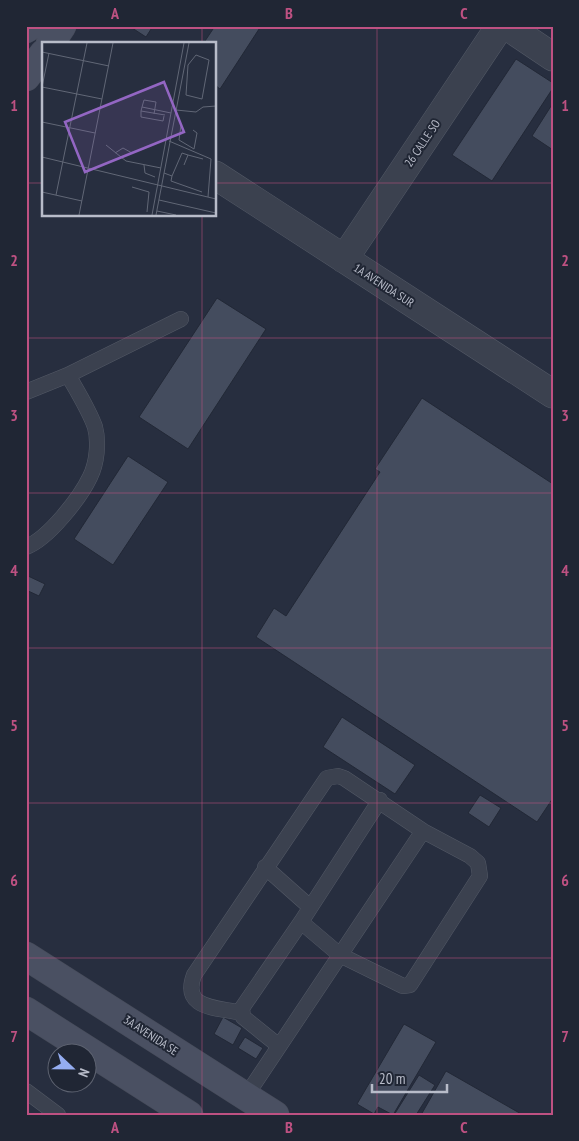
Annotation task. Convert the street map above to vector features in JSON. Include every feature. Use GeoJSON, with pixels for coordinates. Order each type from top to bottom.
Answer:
{"type":"FeatureCollection","features":[{"type":"Feature","properties":{"kind":"main road"},"geometry":{"type":"LineString","coordinates":[[26,29],[30,26]]}},
{"type":"Feature","properties":{"kind":"main road"},"geometry":{"type":"LineString","coordinates":[[50,42],[62,26]]}},
{"type":"Feature","properties":{"kind":"main road","name":"3A AVENIDA SE"},"geometry":{"type":"LineString","coordinates":[[32,961],[275,1115]]}},
{"type":"Feature","properties":{"kind":"main road"},"geometry":{"type":"LineString","coordinates":[[26,1011],[189,1115]]}},
{"type":"Feature","properties":{"kind":"street","name":"26 CALLE SO"},"geometry":{"type":"LineString","coordinates":[[344,259],[500,26]]}},
{"type":"Feature","properties":{"kind":"street"},"geometry":{"type":"LineString","coordinates":[[508,26],[553,56]]}},
{"type":"Feature","properties":{"kind":"street","name":"1A AVENIDA SUR"},"geometry":{"type":"LineString","coordinates":[[216,176],[553,394]]}},
{"type":"Feature","properties":{"kind":"lane"},"geometry":{"type":"LineString","coordinates":[[26,392],[68,375],[181,319]]}},
{"type":"Feature","properties":{"kind":"lane"},"geometry":{"type":"LineString","coordinates":[[26,547],[37,543],[66,512],[90,477],[97,457],[95,428],[68,375]]}},
{"type":"Feature","properties":{"kind":"lane"},"geometry":{"type":"LineString","coordinates":[[279,1046],[240,1013],[208,1007],[198,1002],[192,994],[190,986],[194,975],[265,867],[327,778],[344,778],[380,800],[423,831],[470,856],[478,864],[480,876],[410,985],[403,986],[340,956],[301,922]]}},
{"type":"Feature","properties":{"kind":"lane"},"geometry":{"type":"LineString","coordinates":[[240,1013],[380,800]]}},
{"type":"Feature","properties":{"kind":"lane"},"geometry":{"type":"LineString","coordinates":[[246,1096],[423,831]]}},
{"type":"Feature","properties":{"kind":"lane"},"geometry":{"type":"LineString","coordinates":[[265,867],[310,907]]}},
{"type":"Feature","properties":{"kind":"lane"},"geometry":{"type":"LineString","coordinates":[[26,1091],[58,1115]]}},
{"type":"Feature","properties":{"kind":"building"},"geometry":{"type":"Polygon","coordinates":[[[129,26],[153,26],[146,37],[129,26]]]}},
{"type":"Feature","properties":{"kind":"building"},"geometry":{"type":"Polygon","coordinates":[[[215,26],[261,26],[220,89],[216,86],[216,42],[204,42],[215,26]]]}},
{"type":"Feature","properties":{"kind":"building"},"geometry":{"type":"Polygon","coordinates":[[[516,59],[553,83],[553,88],[492,181],[452,155],[516,59]]]}},
{"type":"Feature","properties":{"kind":"building"},"geometry":{"type":"Polygon","coordinates":[[[553,103],[553,150],[532,136],[553,103]]]}},
{"type":"Feature","properties":{"kind":"building"},"geometry":{"type":"Polygon","coordinates":[[[217,298],[266,329],[188,449],[139,417],[217,298]]]}},
{"type":"Feature","properties":{"kind":"building"},"geometry":{"type":"Polygon","coordinates":[[[422,398],[553,484],[553,798],[537,822],[256,637],[274,608],[286,616],[380,472],[375,469],[422,398]]]}},
{"type":"Feature","properties":{"kind":"building"},"geometry":{"type":"Polygon","coordinates":[[[128,456],[168,482],[113,565],[74,539],[128,456]]]}},
{"type":"Feature","properties":{"kind":"building"},"geometry":{"type":"Polygon","coordinates":[[[26,575],[45,584],[39,596],[26,590],[26,575]]]}},
{"type":"Feature","properties":{"kind":"building"},"geometry":{"type":"Polygon","coordinates":[[[342,717],[415,765],[395,794],[323,747],[342,717]]]}},
{"type":"Feature","properties":{"kind":"building"},"geometry":{"type":"Polygon","coordinates":[[[480,795],[501,808],[489,827],[468,813],[480,795]]]}},
{"type":"Feature","properties":{"kind":"building"},"geometry":{"type":"Polygon","coordinates":[[[223,1017],[242,1028],[233,1045],[214,1034],[223,1017]]]}},
{"type":"Feature","properties":{"kind":"building"},"geometry":{"type":"Polygon","coordinates":[[[404,1024],[436,1042],[393,1115],[378,1107],[374,1114],[357,1104],[404,1024]]]}},
{"type":"Feature","properties":{"kind":"building"},"geometry":{"type":"Polygon","coordinates":[[[245,1037],[263,1048],[256,1059],[238,1048],[245,1037]]]}},
{"type":"Feature","properties":{"kind":"building"},"geometry":{"type":"Polygon","coordinates":[[[446,1071],[523,1115],[421,1115],[446,1071]]]}},
{"type":"Feature","properties":{"kind":"building"},"geometry":{"type":"Polygon","coordinates":[[[419,1075],[435,1085],[416,1115],[394,1115],[419,1075]]]}}]}
